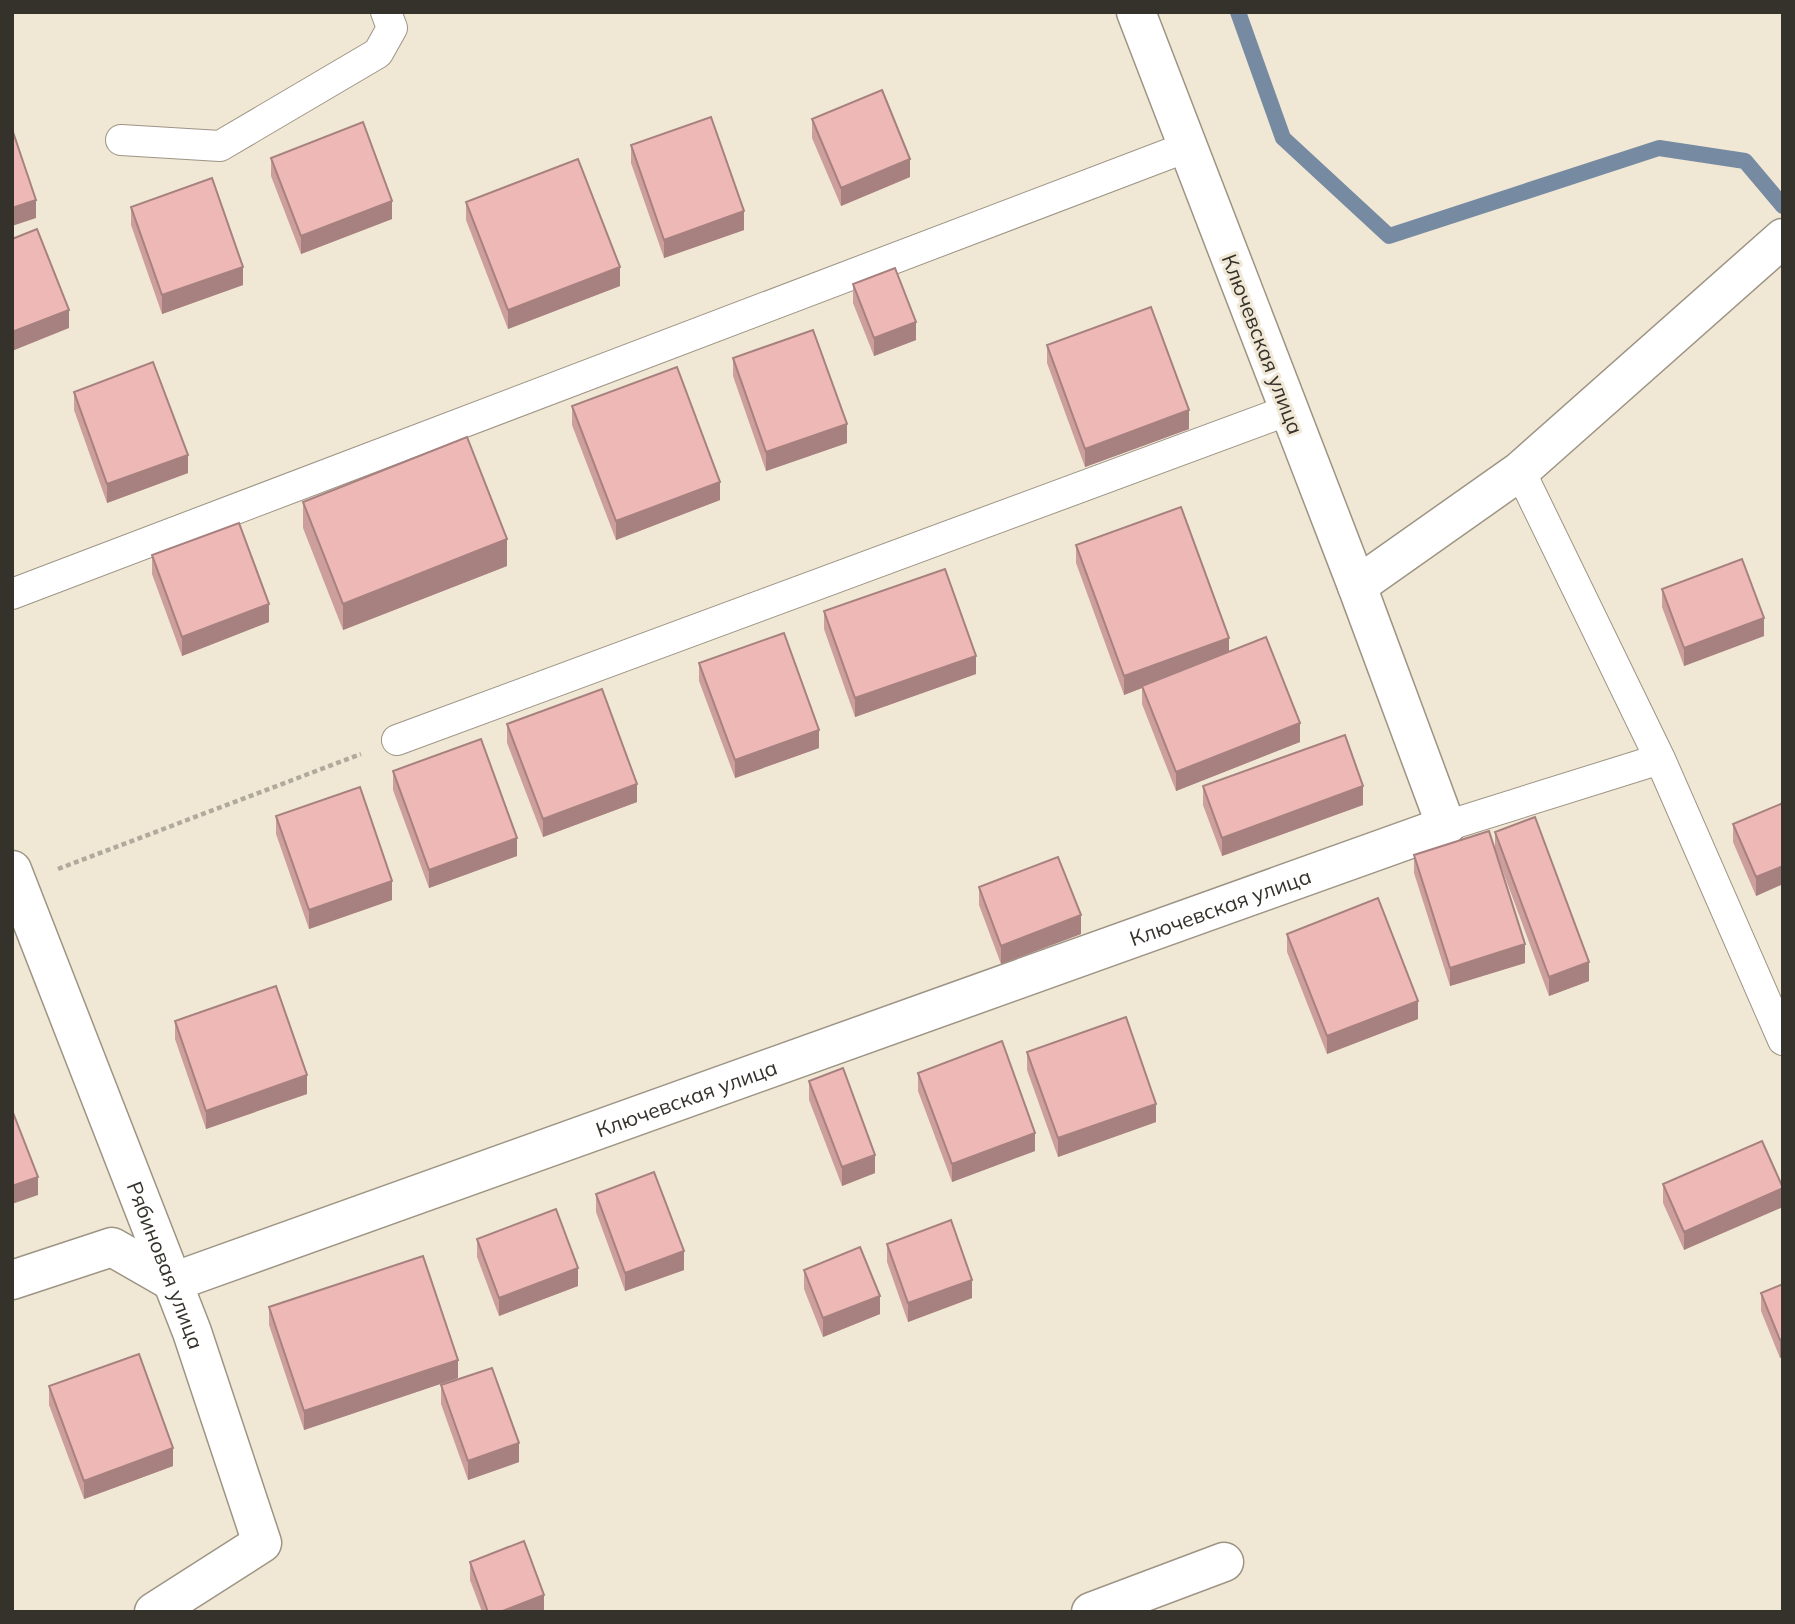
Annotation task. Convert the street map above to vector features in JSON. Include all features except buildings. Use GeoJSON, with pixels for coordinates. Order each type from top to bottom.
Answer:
{"type":"FeatureCollection","features":[{"type":"Feature","properties":{"kind":"street","name":"Ключевская улица"},"geometry":{"type":"LineString","coordinates":[[173,1282],[1446,826],[1357,586],[1136,12]]}},
{"type":"Feature","properties":{"kind":"street"},"geometry":{"type":"LineString","coordinates":[[1357,586],[1520,471],[1773,246]]}},
{"type":"Feature","properties":{"kind":"street","name":"Рябиновая улица"},"geometry":{"type":"LineString","coordinates":[[15,877],[192,1332],[262,1543],[154,1612]]}},
{"type":"Feature","properties":{"kind":"street"},"geometry":{"type":"LineString","coordinates":[[12,1280],[113,1247],[173,1282]]}},
{"type":"Feature","properties":{"kind":"street"},"geometry":{"type":"LineString","coordinates":[[1091,1612],[1224,1562]]}},
{"type":"Feature","properties":{"kind":"lane"},"geometry":{"type":"LineString","coordinates":[[121,140],[220,146],[378,53],[392,29],[386,12]]}},
{"type":"Feature","properties":{"kind":"lane"},"geometry":{"type":"LineString","coordinates":[[12,594],[1187,147]]}},
{"type":"Feature","properties":{"kind":"lane"},"geometry":{"type":"LineString","coordinates":[[397,740],[1289,410]]}},
{"type":"Feature","properties":{"kind":"lane"},"geometry":{"type":"LineString","coordinates":[[1520,471],[1660,759],[1783,1041]]}},
{"type":"Feature","properties":{"kind":"lane"},"geometry":{"type":"LineString","coordinates":[[1446,826],[1660,759]]}},
{"type":"Feature","properties":{"kind":"path"},"geometry":{"type":"LineString","coordinates":[[15,877],[397,740]]}},
{"type":"Feature","properties":{"kind":"waterway"},"geometry":{"type":"LineString","coordinates":[[1238,12],[1283,138],[1389,236],[1659,148],[1745,161],[1783,206]]}}]}
